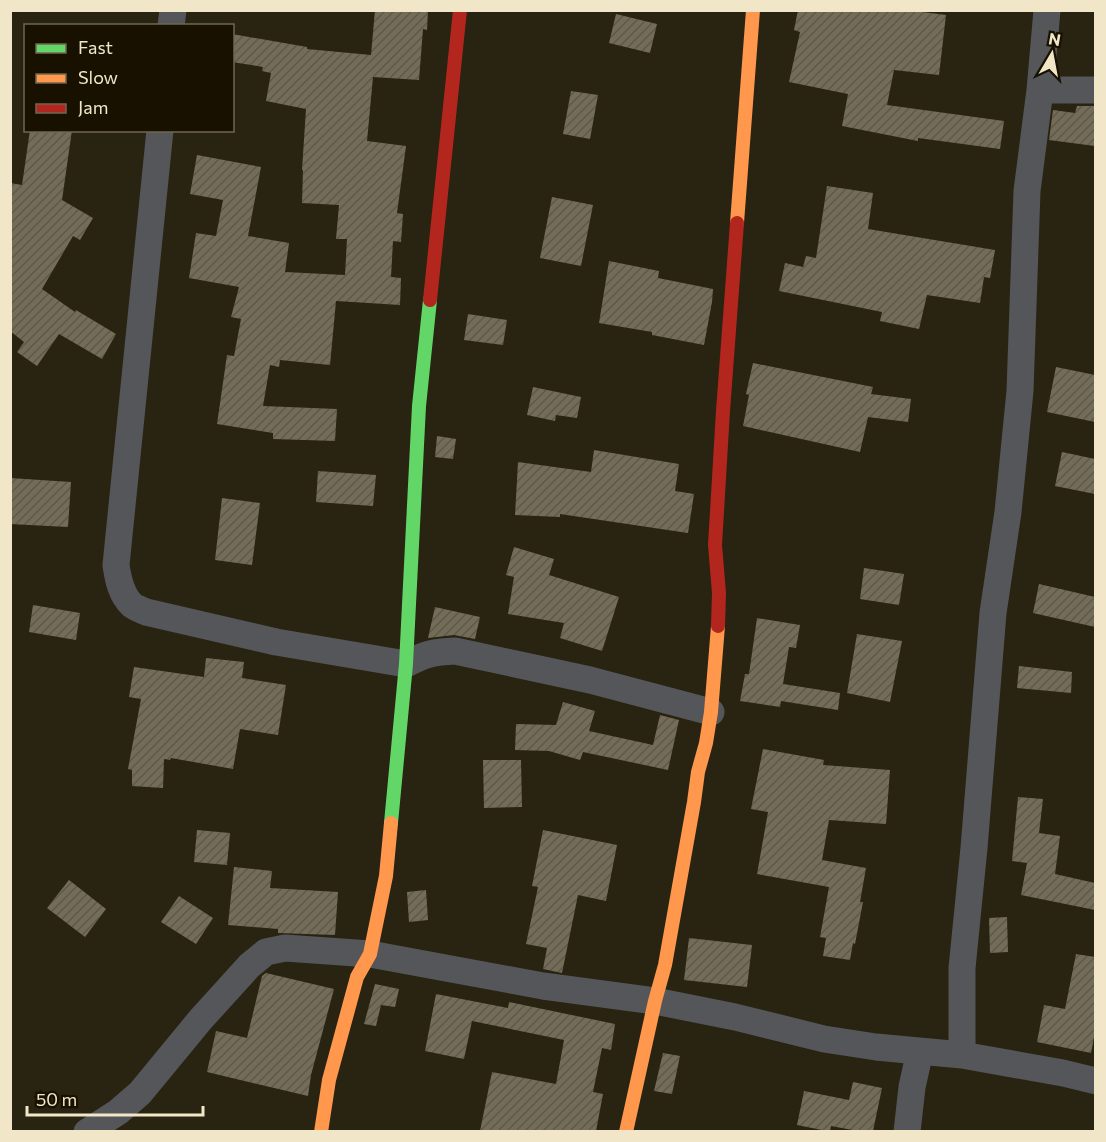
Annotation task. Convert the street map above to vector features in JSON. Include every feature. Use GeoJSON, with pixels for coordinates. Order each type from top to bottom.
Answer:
{"type":"FeatureCollection","features":[{"type":"Feature","properties":{"kind":"street"},"geometry":{"type":"LineString","coordinates":[[321,1131],[329,1080],[357,977],[370,954],[386,876],[406,664],[419,406],[460,10]]}},
{"type":"Feature","properties":{"kind":"street"},"geometry":{"type":"LineString","coordinates":[[626,1131],[665,965],[698,772],[711,712],[718,639],[719,593],[715,545],[722,422],[753,10]]}},
{"type":"Feature","properties":{"kind":"street"},"geometry":{"type":"LineString","coordinates":[[962,1055],[962,968],[993,613],[1008,512],[1020,391],[1027,191],[1040,90],[1047,10]]}},
{"type":"Feature","properties":{"kind":"street"},"geometry":{"type":"LineString","coordinates":[[1040,90],[1095,90]]}},
{"type":"Feature","properties":{"kind":"street"},"geometry":{"type":"LineString","coordinates":[[160,132],[116,564],[118,580],[133,606],[146,612],[276,642],[406,664],[420,656],[434,652],[455,651],[590,680],[711,712]]}},
{"type":"Feature","properties":{"kind":"street"},"geometry":{"type":"LineString","coordinates":[[87,1131],[118,1112],[140,1093],[201,1019],[249,966],[266,952],[285,948],[370,954],[543,986],[655,1001],[735,1017],[824,1039],[876,1047],[962,1055],[1063,1073],[1095,1082]]}},
{"type":"Feature","properties":{"kind":"street"},"geometry":{"type":"LineString","coordinates":[[907,1131],[912,1087],[920,1051]]}},
{"type":"Feature","properties":{"kind":"building"},"geometry":{"type":"Polygon","coordinates":[[[375,10],[428,10],[427,30],[423,29],[419,80],[373,77],[367,141],[406,146],[397,213],[403,214],[401,242],[393,241],[391,277],[401,278],[400,305],[336,301],[330,365],[280,360],[279,367],[270,365],[263,406],[337,409],[335,441],[273,439],[273,433],[217,424],[227,355],[234,356],[241,319],[231,317],[239,287],[189,278],[196,233],[216,236],[223,200],[190,194],[197,155],[261,167],[248,236],[289,243],[285,272],[345,275],[347,239],[336,239],[339,205],[302,203],[306,109],[266,101],[271,73],[262,71],[263,67],[234,62],[234,34],[307,47],[307,49],[371,55],[375,10]]]}},
{"type":"Feature","properties":{"kind":"building"},"geometry":{"type":"Polygon","coordinates":[[[798,10],[906,10],[946,15],[939,75],[894,70],[887,105],[1004,121],[1000,149],[918,138],[918,141],[842,126],[848,94],[789,82],[800,32],[794,30],[798,10]]]}},
{"type":"Feature","properties":{"kind":"building"},"geometry":{"type":"Polygon","coordinates":[[[616,14],[657,24],[650,53],[609,43],[616,14]]]}},
{"type":"Feature","properties":{"kind":"building"},"geometry":{"type":"Polygon","coordinates":[[[571,91],[598,95],[590,139],[563,134],[571,91]]]}},
{"type":"Feature","properties":{"kind":"building"},"geometry":{"type":"Polygon","coordinates":[[[1077,106],[1095,106],[1095,146],[1049,140],[1053,110],[1075,113],[1077,106]]]}},
{"type":"Feature","properties":{"kind":"building"},"geometry":{"type":"Polygon","coordinates":[[[30,132],[72,132],[62,200],[93,218],[80,240],[73,236],[42,289],[75,312],[76,310],[116,334],[102,359],[59,334],[37,366],[17,352],[24,342],[10,331],[10,183],[22,185],[30,132]]]}},
{"type":"Feature","properties":{"kind":"building"},"geometry":{"type":"Polygon","coordinates":[[[827,186],[873,193],[868,229],[995,250],[990,278],[984,277],[980,303],[927,295],[919,329],[880,321],[882,312],[779,291],[785,263],[803,267],[806,256],[816,258],[827,186]]]}},
{"type":"Feature","properties":{"kind":"building"},"geometry":{"type":"Polygon","coordinates":[[[552,197],[593,205],[581,266],[540,258],[552,197]]]}},
{"type":"Feature","properties":{"kind":"building"},"geometry":{"type":"Polygon","coordinates":[[[609,261],[659,271],[658,278],[713,289],[704,345],[652,335],[652,332],[599,323],[609,261]]]}},
{"type":"Feature","properties":{"kind":"building"},"geometry":{"type":"Polygon","coordinates":[[[468,314],[507,320],[503,345],[464,340],[468,314]]]}},
{"type":"Feature","properties":{"kind":"building"},"geometry":{"type":"Polygon","coordinates":[[[753,363],[873,387],[871,394],[911,399],[908,422],[868,417],[860,452],[743,426],[749,395],[746,394],[753,363]]]}},
{"type":"Feature","properties":{"kind":"building"},"geometry":{"type":"Polygon","coordinates":[[[1056,367],[1095,375],[1095,422],[1047,412],[1056,367]]]}},
{"type":"Feature","properties":{"kind":"building"},"geometry":{"type":"Polygon","coordinates":[[[533,387],[581,397],[577,418],[556,415],[555,421],[527,415],[533,387]]]}},
{"type":"Feature","properties":{"kind":"building"},"geometry":{"type":"Polygon","coordinates":[[[437,436],[456,439],[453,459],[435,457],[437,436]]]}},
{"type":"Feature","properties":{"kind":"building"},"geometry":{"type":"Polygon","coordinates":[[[594,450],[679,464],[675,491],[694,494],[688,533],[560,514],[560,517],[515,515],[518,462],[591,472],[594,450]]]}},
{"type":"Feature","properties":{"kind":"building"},"geometry":{"type":"Polygon","coordinates":[[[1062,452],[1095,459],[1095,494],[1055,486],[1062,452]]]}},
{"type":"Feature","properties":{"kind":"building"},"geometry":{"type":"Polygon","coordinates":[[[318,471],[376,475],[373,506],[316,502],[318,471]]]}},
{"type":"Feature","properties":{"kind":"building"},"geometry":{"type":"Polygon","coordinates":[[[10,478],[71,482],[68,527],[10,524],[10,478]]]}},
{"type":"Feature","properties":{"kind":"building"},"geometry":{"type":"Polygon","coordinates":[[[222,498],[260,503],[252,565],[215,560],[222,498]]]}},
{"type":"Feature","properties":{"kind":"building"},"geometry":{"type":"Polygon","coordinates":[[[514,547],[554,559],[549,575],[619,597],[602,651],[560,638],[564,623],[508,614],[514,577],[506,575],[514,547]]]}},
{"type":"Feature","properties":{"kind":"building"},"geometry":{"type":"Polygon","coordinates":[[[864,568],[904,574],[899,605],[860,599],[864,568]]]}},
{"type":"Feature","properties":{"kind":"building"},"geometry":{"type":"Polygon","coordinates":[[[1039,584],[1095,597],[1095,627],[1033,613],[1039,584]]]}},
{"type":"Feature","properties":{"kind":"building"},"geometry":{"type":"Polygon","coordinates":[[[33,605],[80,613],[76,640],[29,632],[33,605]]]}},
{"type":"Feature","properties":{"kind":"building"},"geometry":{"type":"Polygon","coordinates":[[[435,607],[480,617],[475,639],[454,635],[428,638],[435,607]]]}},
{"type":"Feature","properties":{"kind":"building"},"geometry":{"type":"Polygon","coordinates":[[[757,618],[800,625],[796,648],[789,647],[783,684],[840,693],[838,710],[781,701],[780,707],[740,701],[745,674],[749,674],[757,618]]]}},
{"type":"Feature","properties":{"kind":"building"},"geometry":{"type":"Polygon","coordinates":[[[857,634],[902,641],[890,702],[847,693],[857,634]]]}},
{"type":"Feature","properties":{"kind":"building"},"geometry":{"type":"Polygon","coordinates":[[[206,658],[244,662],[242,678],[286,685],[278,735],[240,729],[233,769],[171,758],[170,760],[164,759],[163,788],[132,786],[132,770],[128,769],[141,699],[129,697],[134,667],[204,677],[206,658]]]}},
{"type":"Feature","properties":{"kind":"building"},"geometry":{"type":"Polygon","coordinates":[[[1019,666],[1072,672],[1071,693],[1017,688],[1019,666]]]}},
{"type":"Feature","properties":{"kind":"building"},"geometry":{"type":"Polygon","coordinates":[[[563,702],[595,711],[589,731],[653,745],[660,715],[679,720],[668,770],[583,752],[580,760],[549,751],[515,750],[516,724],[556,725],[563,702]]]}},
{"type":"Feature","properties":{"kind":"building"},"geometry":{"type":"Polygon","coordinates":[[[763,749],[824,760],[823,765],[890,770],[886,824],[829,820],[822,860],[866,868],[860,902],[863,902],[850,960],[823,956],[826,938],[820,937],[829,887],[757,874],[768,812],[751,809],[763,749]]]}},
{"type":"Feature","properties":{"kind":"building"},"geometry":{"type":"Polygon","coordinates":[[[483,760],[521,760],[522,807],[484,808],[483,760]]]}},
{"type":"Feature","properties":{"kind":"building"},"geometry":{"type":"Polygon","coordinates":[[[1018,797],[1043,799],[1039,833],[1060,836],[1055,874],[1095,883],[1095,910],[1021,895],[1027,863],[1012,861],[1018,797]]]}},
{"type":"Feature","properties":{"kind":"building"},"geometry":{"type":"Polygon","coordinates":[[[197,830],[230,833],[227,865],[194,862],[197,830]]]}},
{"type":"Feature","properties":{"kind":"building"},"geometry":{"type":"Polygon","coordinates":[[[543,830],[617,845],[606,901],[578,895],[562,973],[543,969],[547,948],[526,944],[538,887],[532,886],[543,830]]]}},
{"type":"Feature","properties":{"kind":"building"},"geometry":{"type":"Polygon","coordinates":[[[234,867],[272,871],[270,888],[338,892],[335,935],[278,933],[278,929],[228,925],[234,867]]]}},
{"type":"Feature","properties":{"kind":"building"},"geometry":{"type":"Polygon","coordinates":[[[69,880],[106,909],[85,937],[47,908],[69,880]]]}},
{"type":"Feature","properties":{"kind":"building"},"geometry":{"type":"Polygon","coordinates":[[[426,890],[428,920],[409,922],[407,892],[426,890]]]}},
{"type":"Feature","properties":{"kind":"building"},"geometry":{"type":"Polygon","coordinates":[[[179,896],[213,918],[196,944],[161,922],[179,896]]]}},
{"type":"Feature","properties":{"kind":"building"},"geometry":{"type":"Polygon","coordinates":[[[1007,917],[1008,952],[990,953],[989,918],[1007,917]]]}},
{"type":"Feature","properties":{"kind":"building"},"geometry":{"type":"Polygon","coordinates":[[[689,938],[752,945],[747,987],[684,980],[689,938]]]}},
{"type":"Feature","properties":{"kind":"building"},"geometry":{"type":"Polygon","coordinates":[[[1076,954],[1095,957],[1095,1032],[1091,1053],[1037,1042],[1044,1005],[1065,1009],[1076,954]]]}},
{"type":"Feature","properties":{"kind":"building"},"geometry":{"type":"Polygon","coordinates":[[[266,973],[334,989],[311,1075],[308,1096],[207,1072],[216,1031],[247,1038],[262,976],[266,973]]]}},
{"type":"Feature","properties":{"kind":"building"},"geometry":{"type":"Polygon","coordinates":[[[375,984],[399,989],[395,1007],[381,1005],[376,1026],[364,1024],[375,984]]]}},
{"type":"Feature","properties":{"kind":"building"},"geometry":{"type":"Polygon","coordinates":[[[436,994],[508,1008],[509,1002],[615,1024],[611,1050],[602,1048],[593,1092],[603,1094],[596,1131],[480,1131],[492,1072],[556,1084],[564,1040],[472,1021],[464,1059],[425,1051],[436,994]]]}},
{"type":"Feature","properties":{"kind":"building"},"geometry":{"type":"Polygon","coordinates":[[[663,1053],[680,1056],[672,1094],[654,1091],[663,1053]]]}},
{"type":"Feature","properties":{"kind":"building"},"geometry":{"type":"Polygon","coordinates":[[[853,1082],[882,1088],[873,1131],[831,1126],[830,1131],[827,1131],[797,1125],[804,1091],[849,1100],[853,1082]]]}},
{"type":"Feature","properties":{"kind":"traffic: fast"},"geometry":{"type":"LineString","coordinates":[[391,823],[406,664],[419,406],[430,300]]}},
{"type":"Feature","properties":{"kind":"traffic: slow"},"geometry":{"type":"LineString","coordinates":[[737,223],[753,10]]}},
{"type":"Feature","properties":{"kind":"traffic: slow"},"geometry":{"type":"LineString","coordinates":[[626,1132],[665,965],[698,772],[706,743],[711,712],[718,626]]}},
{"type":"Feature","properties":{"kind":"traffic: slow"},"geometry":{"type":"LineString","coordinates":[[321,1132],[329,1080],[357,977],[370,954],[386,876],[391,823]]}},
{"type":"Feature","properties":{"kind":"traffic: jam"},"geometry":{"type":"LineString","coordinates":[[430,300],[460,10]]}},
{"type":"Feature","properties":{"kind":"traffic: jam"},"geometry":{"type":"LineString","coordinates":[[718,626],[719,593],[715,545],[737,223]]}}]}
